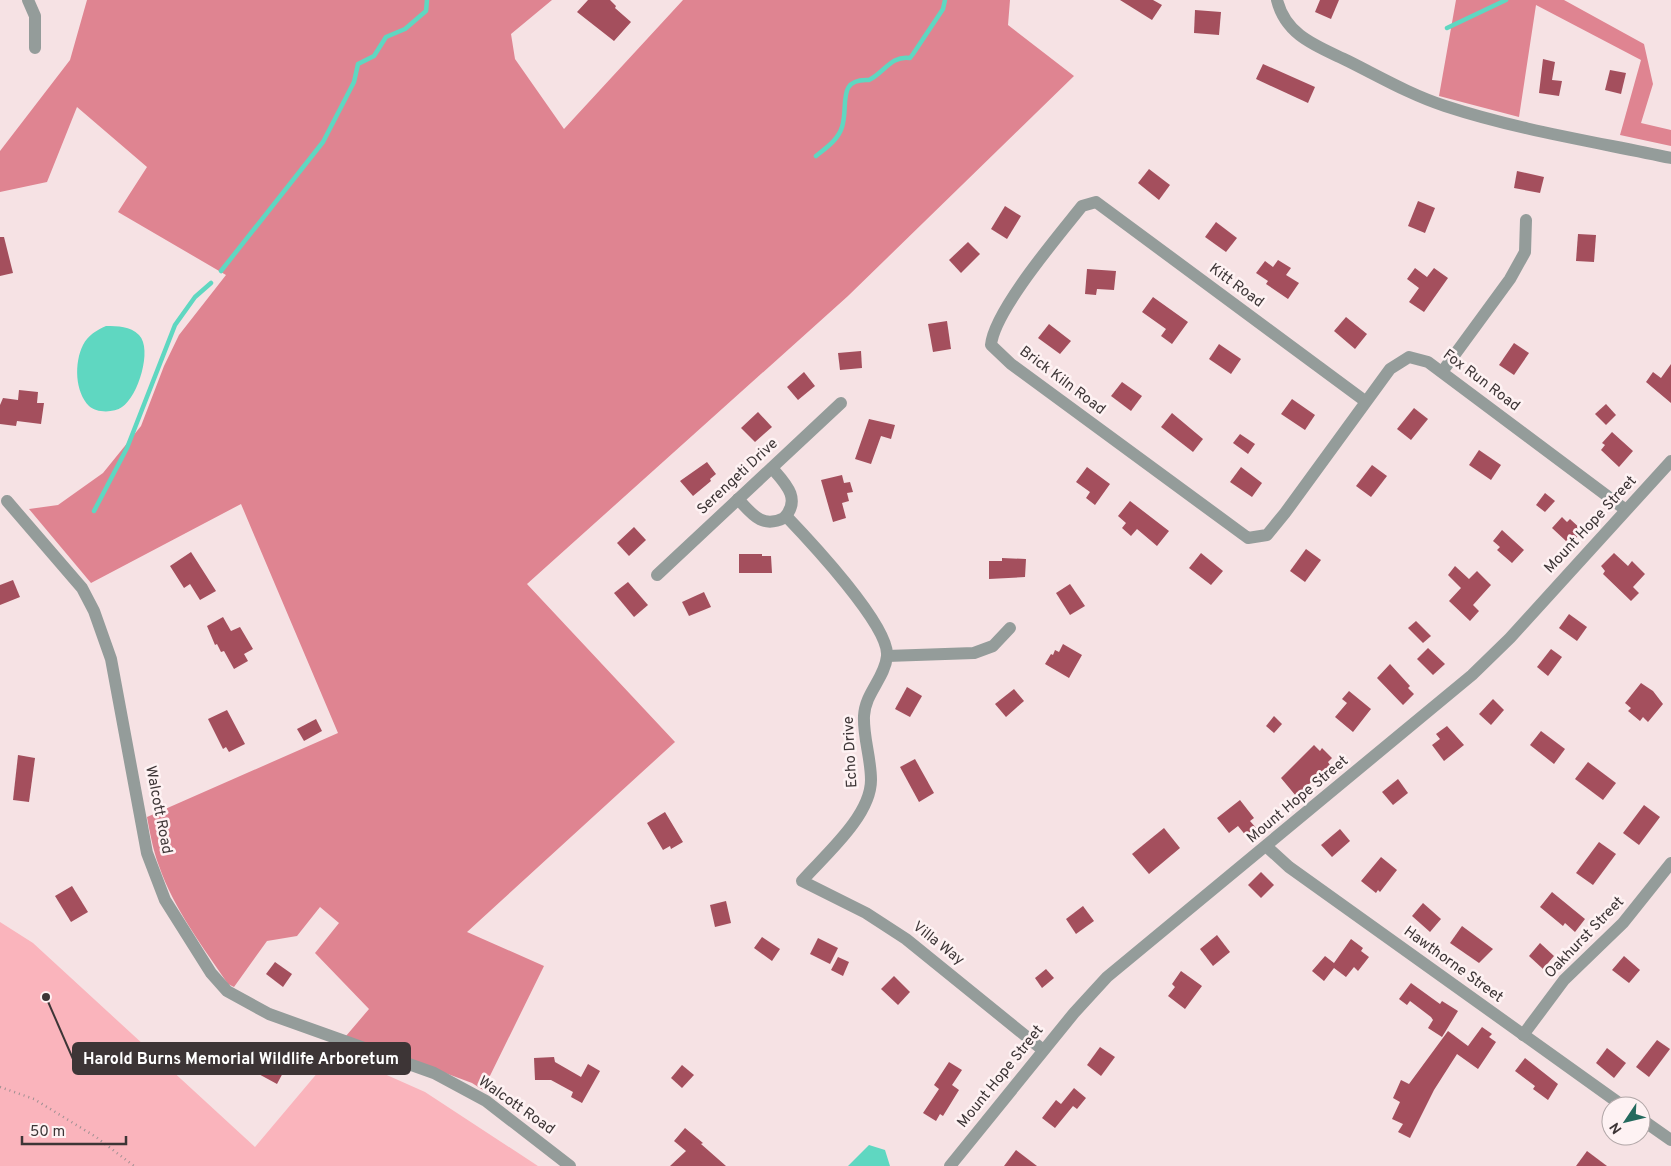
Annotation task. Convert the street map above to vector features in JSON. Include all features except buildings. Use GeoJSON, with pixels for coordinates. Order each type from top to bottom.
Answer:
{"type":"FeatureCollection","features":[{"type":"Feature","properties":{"kind":"street"},"geometry":{"type":"LineString","coordinates":[[28,0],[35,16],[35,48]]}},
{"type":"Feature","properties":{"kind":"street"},"geometry":{"type":"LineString","coordinates":[[1277,0],[1280,16],[1295,33],[1392,84],[1443,105],[1493,121],[1671,158]]}},
{"type":"Feature","properties":{"kind":"street","name":"Kitt Road"},"geometry":{"type":"LineString","coordinates":[[1087,205],[1096,202],[1365,401]]}},
{"type":"Feature","properties":{"kind":"street","name":"Brick Kiln Road"},"geometry":{"type":"LineString","coordinates":[[1087,205],[1082,206],[1014,297],[992,332],[991,345],[1011,364],[1218,518],[1248,538],[1257,536]]}},
{"type":"Feature","properties":{"kind":"street"},"geometry":{"type":"LineString","coordinates":[[1442,372],[1510,279],[1525,252],[1526,220]]}},
{"type":"Feature","properties":{"kind":"street","name":"Fox Run Road"},"geometry":{"type":"LineString","coordinates":[[1257,536],[1267,535],[1286,513],[1365,401],[1390,369],[1409,357],[1428,362],[1626,510]]}},
{"type":"Feature","properties":{"kind":"street","name":"Serengeti Drive"},"geometry":{"type":"LineString","coordinates":[[657,575],[841,403]]}},
{"type":"Feature","properties":{"kind":"street","name":"Mount Hope Street"},"geometry":{"type":"LineString","coordinates":[[950,1166],[1043,1050],[1107,977],[1267,847],[1472,675],[1510,638],[1671,461]]}},
{"type":"Feature","properties":{"kind":"street"},"geometry":{"type":"LineString","coordinates":[[738,499],[759,520],[767,523],[776,522],[786,516],[793,504],[793,496],[790,489],[772,468]]}},
{"type":"Feature","properties":{"kind":"street","name":"Walcott Road"},"geometry":{"type":"LineString","coordinates":[[7,501],[82,588],[94,612],[111,659],[148,853],[165,900],[182,930],[211,973],[227,991],[269,1014],[434,1074],[460,1087],[486,1101],[570,1166]]}},
{"type":"Feature","properties":{"kind":"street"},"geometry":{"type":"LineString","coordinates":[[786,516],[849,588],[882,636],[887,656],[974,653],[993,646],[1010,628]]}},
{"type":"Feature","properties":{"kind":"street","name":"Echo Drive"},"geometry":{"type":"LineString","coordinates":[[802,881],[855,821],[869,796],[871,782],[864,730],[864,709],[887,656]]}},
{"type":"Feature","properties":{"kind":"street","name":"Hawthorne Street"},"geometry":{"type":"LineString","coordinates":[[1267,847],[1297,872],[1609,1096]]}},
{"type":"Feature","properties":{"kind":"street","name":"Oakhurst Street"},"geometry":{"type":"LineString","coordinates":[[1523,1035],[1564,980],[1623,923],[1671,863]]}},
{"type":"Feature","properties":{"kind":"street","name":"Villa Way"},"geometry":{"type":"LineString","coordinates":[[802,881],[866,913],[906,939],[1043,1050]]}},
{"type":"Feature","properties":{"kind":"street"},"geometry":{"type":"LineString","coordinates":[[1651,1126],[1671,1140]]}},
{"type":"Feature","properties":{"kind":"path"},"geometry":{"type":"LineString","coordinates":[[0,1087],[34,1099],[96,1137],[134,1166]]}},
{"type":"Feature","properties":{"kind":"shaded area"},"geometry":{"type":"Polygon","coordinates":[[[87,0],[552,0],[511,34],[515,59],[564,129],[683,0],[1010,0],[1008,25],[1074,76],[848,296],[527,584],[675,742],[467,932],[544,966],[483,1090],[472,1083],[346,1036],[369,1009],[315,953],[339,923],[320,907],[297,936],[267,941],[234,987],[228,984],[199,942],[165,882],[155,854],[147,817],[338,733],[241,504],[91,583],[29,509],[58,505],[103,473],[141,426],[164,366],[179,335],[226,275],[118,212],[147,167],[77,107],[47,182],[0,192],[0,151],[70,60],[87,0]]]}},
{"type":"Feature","properties":{"kind":"shaded area"},"geometry":{"type":"Polygon","coordinates":[[[1456,0],[1564,0],[1644,44],[1653,84],[1641,123],[1671,130],[1671,146],[1620,135],[1641,60],[1536,5],[1519,117],[1439,96],[1456,0]]]}},
{"type":"Feature","properties":{"kind":"shaded area"},"geometry":{"type":"Polygon","coordinates":[[[106,326],[124,327],[132,330],[139,335],[145,351],[138,384],[128,402],[119,409],[105,411],[92,408],[84,400],[77,377],[77,369],[80,352],[87,338],[106,326]]]}},
{"type":"Feature","properties":{"kind":"shaded area"},"geometry":{"type":"Polygon","coordinates":[[[0,922],[33,943],[255,1147],[335,1052],[425,1092],[538,1166],[0,1166],[0,922]]]}},
{"type":"Feature","properties":{"kind":"shaded area"},"geometry":{"type":"Polygon","coordinates":[[[869,1145],[885,1150],[890,1166],[848,1166],[869,1145]]]}},
{"type":"Feature","properties":{"kind":"waterway"},"geometry":{"type":"LineString","coordinates":[[221,271],[323,142],[354,82],[358,64],[374,56],[386,37],[405,29],[426,11],[427,0]]}},
{"type":"Feature","properties":{"kind":"waterway"},"geometry":{"type":"LineString","coordinates":[[816,156],[840,132],[844,119],[848,88],[859,81],[869,80],[898,59],[910,58],[943,9],[945,0]]}},
{"type":"Feature","properties":{"kind":"waterway"},"geometry":{"type":"LineString","coordinates":[[1447,28],[1506,0]]}},
{"type":"Feature","properties":{"kind":"waterway"},"geometry":{"type":"LineString","coordinates":[[94,511],[127,448],[175,325],[195,297],[211,283]]}},
{"type":"Feature","properties":{"kind":"place","name":"Harold Burns Memorial Wildlife Arboretum"},"geometry":{"type":"Point","coordinates":[46,997]}}]}
